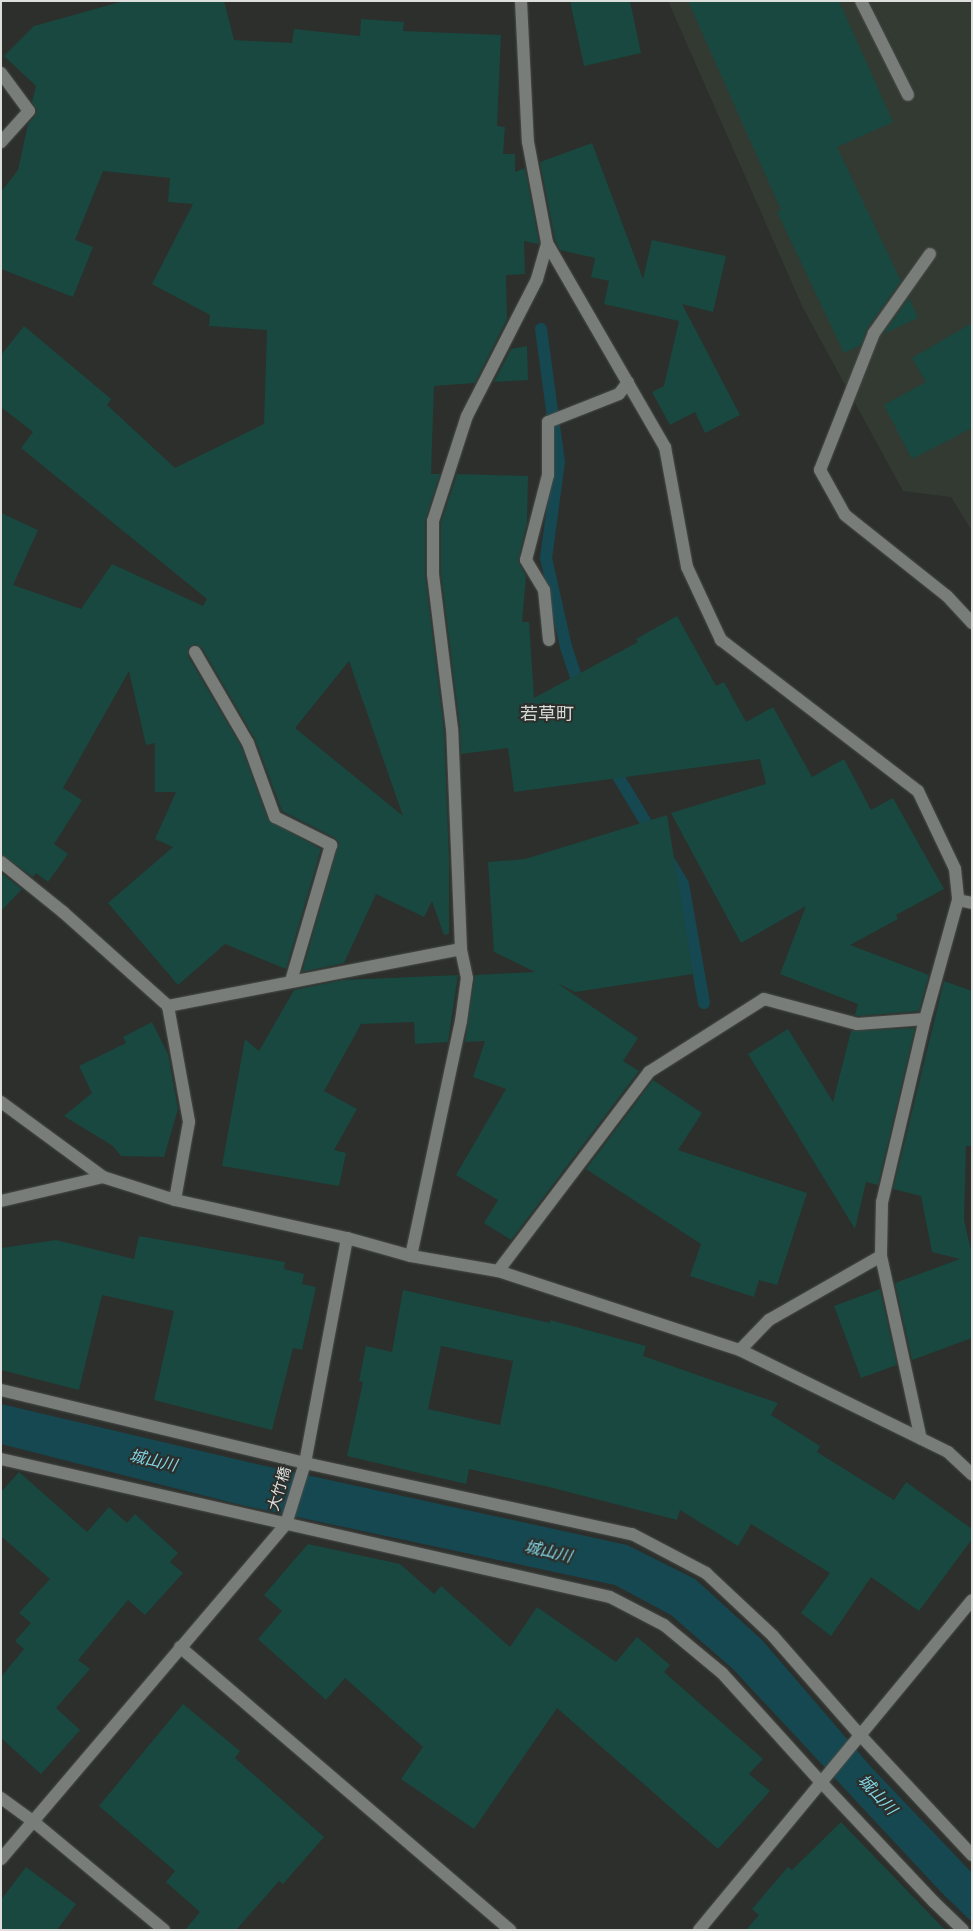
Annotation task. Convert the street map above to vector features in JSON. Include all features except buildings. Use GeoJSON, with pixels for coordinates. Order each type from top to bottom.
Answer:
{"type":"FeatureCollection","features":[{"type":"Feature","properties":{"kind":"street"},"geometry":{"type":"LineString","coordinates":[[521,1],[528,142],[547,243],[665,447],[687,567],[721,640],[918,791],[955,868],[958,900],[924,1019],[882,1202],[881,1256],[921,1439]]}},
{"type":"Feature","properties":{"kind":"street"},"geometry":{"type":"LineString","coordinates":[[861,1],[908,95]]}},
{"type":"Feature","properties":{"kind":"street"},"geometry":{"type":"LineString","coordinates":[[1,73],[29,111],[1,142]]}},
{"type":"Feature","properties":{"kind":"street"},"geometry":{"type":"LineString","coordinates":[[411,1256],[461,1021],[467,978],[461,949],[452,729],[433,574],[434,521],[467,416],[536,279],[547,243]]}},
{"type":"Feature","properties":{"kind":"street"},"geometry":{"type":"LineString","coordinates":[[930,254],[874,333],[820,470],[845,515],[947,596],[972,623]]}},
{"type":"Feature","properties":{"kind":"street"},"geometry":{"type":"LineString","coordinates":[[549,640],[544,590],[526,560],[548,475],[548,422],[619,394],[628,382]]}},
{"type":"Feature","properties":{"kind":"street"},"geometry":{"type":"LineString","coordinates":[[196,652],[248,743],[276,818],[331,845],[291,981]]}},
{"type":"Feature","properties":{"kind":"street"},"geometry":{"type":"LineString","coordinates":[[1,862],[63,912],[168,1006],[189,1122],[175,1200]]}},
{"type":"Feature","properties":{"kind":"street"},"geometry":{"type":"LineString","coordinates":[[958,900],[972,903]]}},
{"type":"Feature","properties":{"kind":"street"},"geometry":{"type":"LineString","coordinates":[[168,1006],[461,949]]}},
{"type":"Feature","properties":{"kind":"street"},"geometry":{"type":"LineString","coordinates":[[498,1271],[650,1072],[764,999],[857,1024],[924,1019]]}},
{"type":"Feature","properties":{"kind":"street"},"geometry":{"type":"LineString","coordinates":[[1,1102],[103,1177],[175,1200],[347,1238],[411,1256],[498,1271],[740,1350],[948,1452],[972,1474]]}},
{"type":"Feature","properties":{"kind":"street"},"geometry":{"type":"LineString","coordinates":[[1,1202],[103,1177]]}},
{"type":"Feature","properties":{"kind":"street","name":"大竹橋"},"geometry":{"type":"LineString","coordinates":[[286,1524],[305,1463],[347,1238]]}},
{"type":"Feature","properties":{"kind":"street"},"geometry":{"type":"LineString","coordinates":[[740,1350],[769,1320],[881,1256]]}},
{"type":"Feature","properties":{"kind":"street"},"geometry":{"type":"LineString","coordinates":[[1,1390],[305,1463],[632,1534],[706,1574],[773,1636],[860,1735],[972,1855]]}},
{"type":"Feature","properties":{"kind":"street"},"geometry":{"type":"LineString","coordinates":[[1,1459],[610,1597],[664,1625],[722,1673],[820,1782],[934,1902],[964,1930]]}},
{"type":"Feature","properties":{"kind":"street"},"geometry":{"type":"LineString","coordinates":[[1,1859],[286,1524]]}},
{"type":"Feature","properties":{"kind":"street"},"geometry":{"type":"LineString","coordinates":[[699,1930],[972,1600]]}},
{"type":"Feature","properties":{"kind":"street"},"geometry":{"type":"LineString","coordinates":[[180,1647],[510,1930]]}},
{"type":"Feature","properties":{"kind":"street"},"geometry":{"type":"LineString","coordinates":[[1,1798],[34,1822],[164,1930]]}},
{"type":"Feature","properties":{"kind":"shaded area"},"geometry":{"type":"Polygon","coordinates":[[[668,1],[972,1],[972,531],[951,497],[903,491],[803,308],[668,1]]]}},
{"type":"Feature","properties":{"kind":"water","name":"城山川"},"geometry":{"type":"Polygon","coordinates":[[[1,1404],[252,1463],[627,1545],[695,1579],[762,1640],[871,1767],[972,1873],[972,1922],[942,1893],[733,1669],[671,1615],[615,1585],[241,1505],[1,1444],[1,1404]]]}},
{"type":"Feature","properties":{"kind":"waterway"},"geometry":{"type":"LineString","coordinates":[[541,329],[559,462],[546,558],[566,647],[581,692]]}},
{"type":"Feature","properties":{"kind":"waterway"},"geometry":{"type":"LineString","coordinates":[[610,763],[654,836]]}},
{"type":"Feature","properties":{"kind":"waterway"},"geometry":{"type":"LineString","coordinates":[[668,859],[683,884],[704,1003]]}},
{"type":"Feature","properties":{"kind":"district","name":"若草町"},"geometry":{"type":"Point","coordinates":[547,715]}}]}
